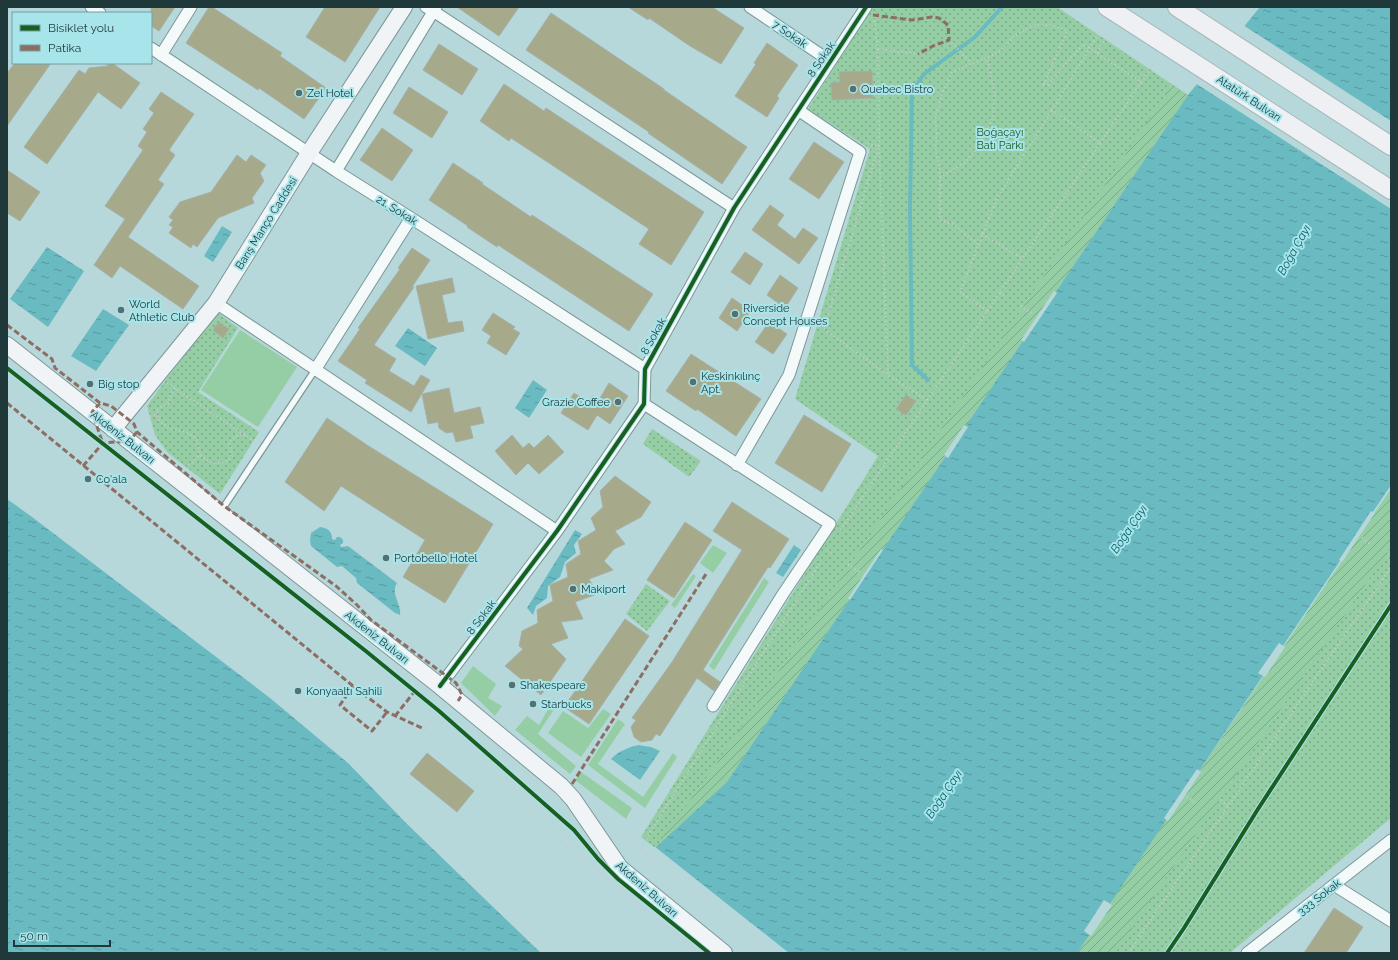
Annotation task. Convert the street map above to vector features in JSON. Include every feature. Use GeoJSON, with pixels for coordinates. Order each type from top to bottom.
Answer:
{"type":"FeatureCollection","features":[{"type":"Feature","properties":{"kind":"main road","name":"Barış Manço Caddesi"},"geometry":{"type":"LineString","coordinates":[[113,429],[216,303],[309,153],[404,7]]}},
{"type":"Feature","properties":{"kind":"main road"},"geometry":{"type":"LineString","coordinates":[[1177,7],[1391,146]]}},
{"type":"Feature","properties":{"kind":"main road","name":"Atatürk Bulvarı"},"geometry":{"type":"LineString","coordinates":[[1107,13],[1391,190]]}},
{"type":"Feature","properties":{"kind":"main road","name":"Akdeniz Bulvarı"},"geometry":{"type":"LineString","coordinates":[[7,345],[440,686],[561,786],[580,809],[614,860],[626,873],[724,953]]}},
{"type":"Feature","properties":{"kind":"street"},"geometry":{"type":"LineString","coordinates":[[161,55],[191,7]]}},
{"type":"Feature","properties":{"kind":"street","name":"7 Sokak"},"geometry":{"type":"LineString","coordinates":[[750,7],[830,61]]}},
{"type":"Feature","properties":{"kind":"street"},"geometry":{"type":"LineString","coordinates":[[336,172],[432,8],[734,208]]}},
{"type":"Feature","properties":{"kind":"street","name":"8 Sokak"},"geometry":{"type":"LineString","coordinates":[[440,686],[557,531],[644,404],[645,369],[734,208],[830,61],[870,11]]}},
{"type":"Feature","properties":{"kind":"street","name":"21. Sokak"},"geometry":{"type":"LineString","coordinates":[[152,49],[336,172],[411,218],[645,369]]}},
{"type":"Feature","properties":{"kind":"street"},"geometry":{"type":"LineString","coordinates":[[737,465],[789,375],[860,152],[798,110]]}},
{"type":"Feature","properties":{"kind":"street"},"geometry":{"type":"LineString","coordinates":[[315,370],[411,218]]}},
{"type":"Feature","properties":{"kind":"street"},"geometry":{"type":"LineString","coordinates":[[216,303],[557,531]]}},
{"type":"Feature","properties":{"kind":"street"},"geometry":{"type":"LineString","coordinates":[[644,404],[830,524],[783,594],[713,706]]}},
{"type":"Feature","properties":{"kind":"street","name":"333 Sokak"},"geometry":{"type":"LineString","coordinates":[[1247,953],[1391,840]]}},
{"type":"Feature","properties":{"kind":"street"},"geometry":{"type":"LineString","coordinates":[[1334,885],[1391,921]]}},
{"type":"Feature","properties":{"kind":"lane"},"geometry":{"type":"LineString","coordinates":[[219,513],[315,370]]}},
{"type":"Feature","properties":{"kind":"path"},"geometry":{"type":"LineString","coordinates":[[870,11],[878,49],[879,145],[888,375]]}},
{"type":"Feature","properties":{"kind":"path"},"geometry":{"type":"LineString","coordinates":[[988,311],[960,292],[978,244],[997,198],[1089,49],[1107,13]]}},
{"type":"Feature","properties":{"kind":"path"},"geometry":{"type":"LineString","coordinates":[[1097,53],[1115,23]]}},
{"type":"Feature","properties":{"kind":"path"},"geometry":{"type":"LineString","coordinates":[[978,244],[952,224],[940,220],[940,170],[935,147],[937,134],[935,119],[942,94],[952,73],[971,63],[999,52],[1025,28],[1044,24],[1057,26],[1067,31],[1044,84],[1048,85],[1083,44],[1141,82]]}},
{"type":"Feature","properties":{"kind":"path"},"geometry":{"type":"LineString","coordinates":[[949,40],[971,63]]}},
{"type":"Feature","properties":{"kind":"path"},"geometry":{"type":"LineString","coordinates":[[878,49],[918,54]]}},
{"type":"Feature","properties":{"kind":"path"},"geometry":{"type":"LineString","coordinates":[[940,178],[965,162],[981,144],[993,117],[995,94],[987,57]]}},
{"type":"Feature","properties":{"kind":"path"},"geometry":{"type":"LineString","coordinates":[[841,531],[922,406],[988,311],[1154,64]]}},
{"type":"Feature","properties":{"kind":"path"},"geometry":{"type":"LineString","coordinates":[[1052,110],[1100,143]]}},
{"type":"Feature","properties":{"kind":"path"},"geometry":{"type":"LineString","coordinates":[[982,234],[1023,259]]}},
{"type":"Feature","properties":{"kind":"path"},"geometry":{"type":"LineString","coordinates":[[1000,293],[1006,296]]}},
{"type":"Feature","properties":{"kind":"path"},"geometry":{"type":"LineString","coordinates":[[1021,306],[1033,314]]}},
{"type":"Feature","properties":{"kind":"path"},"geometry":{"type":"LineString","coordinates":[[157,376],[254,441]]}},
{"type":"Feature","properties":{"kind":"path"},"geometry":{"type":"LineString","coordinates":[[175,389],[171,394],[169,403],[157,409],[158,420],[168,428],[182,431],[193,436],[197,441],[200,455],[212,464],[219,464],[231,458],[232,453],[229,443],[233,438],[239,435],[246,435]]}},
{"type":"Feature","properties":{"kind":"path"},"geometry":{"type":"LineString","coordinates":[[150,416],[157,415]]}},
{"type":"Feature","properties":{"kind":"path"},"geometry":{"type":"LineString","coordinates":[[21,451],[35,433]]}},
{"type":"Feature","properties":{"kind":"path"},"geometry":{"type":"LineString","coordinates":[[183,472],[200,455]]}},
{"type":"Feature","properties":{"kind":"path"},"geometry":{"type":"LineString","coordinates":[[1362,538],[1372,545]]}},
{"type":"Feature","properties":{"kind":"path"},"geometry":{"type":"LineString","coordinates":[[832,544],[827,551],[834,554]]}},
{"type":"Feature","properties":{"kind":"path"},"geometry":{"type":"LineString","coordinates":[[1387,555],[1391,557]]}},
{"type":"Feature","properties":{"kind":"path"},"geometry":{"type":"LineString","coordinates":[[773,953],[640,849],[822,558]]}},
{"type":"Feature","properties":{"kind":"path"},"geometry":{"type":"LineString","coordinates":[[848,564],[860,572]]}},
{"type":"Feature","properties":{"kind":"path"},"geometry":{"type":"LineString","coordinates":[[1128,953],[1391,567]]}},
{"type":"Feature","properties":{"kind":"path"},"geometry":{"type":"LineString","coordinates":[[433,706],[444,716]]}},
{"type":"Feature","properties":{"kind":"path"},"geometry":{"type":"LineString","coordinates":[[439,710],[424,729],[699,953]]}},
{"type":"Feature","properties":{"kind":"path"},"geometry":{"type":"LineString","coordinates":[[1187,798],[1198,804]]}},
{"type":"Feature","properties":{"kind":"path"},"geometry":{"type":"LineString","coordinates":[[1221,800],[1228,805]]}},
{"type":"Feature","properties":{"kind":"green space","name":"Boğaçayı Batı Parkı"},"geometry":{"type":"Polygon","coordinates":[[[872,7],[1057,7],[1188,95],[727,782],[655,848],[641,837],[878,456],[795,399],[870,149],[808,109],[872,7]]]}},
{"type":"Feature","properties":{"kind":"green space"},"geometry":{"type":"Polygon","coordinates":[[[1172,85],[1188,95],[727,782],[655,848],[713,769],[1172,85]]]}},
{"type":"Feature","properties":{"kind":"green space"},"geometry":{"type":"Polygon","coordinates":[[[218,313],[238,328],[198,392],[259,432],[220,494],[167,452],[155,435],[147,406],[218,313]]]}},
{"type":"Feature","properties":{"kind":"green space"},"geometry":{"type":"Polygon","coordinates":[[[240,330],[297,367],[258,427],[201,390],[240,330]]]}},
{"type":"Feature","properties":{"kind":"green space"},"geometry":{"type":"Polygon","coordinates":[[[652,429],[701,461],[689,477],[643,444],[652,429]]]}},
{"type":"Feature","properties":{"kind":"green space"},"geometry":{"type":"Polygon","coordinates":[[[1391,489],[1391,818],[1230,953],[1076,953],[1391,489]]]}},
{"type":"Feature","properties":{"kind":"green space"},"geometry":{"type":"Polygon","coordinates":[[[1391,489],[1391,547],[1115,953],[1076,953],[1391,489]]]}},
{"type":"Feature","properties":{"kind":"green space"},"geometry":{"type":"Polygon","coordinates":[[[713,545],[727,553],[713,573],[700,563],[713,545]]]}},
{"type":"Feature","properties":{"kind":"green space"},"geometry":{"type":"Polygon","coordinates":[[[693,574],[696,576],[675,608],[671,605],[693,574]]]}},
{"type":"Feature","properties":{"kind":"green space"},"geometry":{"type":"Polygon","coordinates":[[[764,578],[769,582],[714,670],[709,666],[764,578]]]}},
{"type":"Feature","properties":{"kind":"green space"},"geometry":{"type":"Polygon","coordinates":[[[646,584],[670,601],[647,631],[626,614],[646,584]]]}},
{"type":"Feature","properties":{"kind":"green space"},"geometry":{"type":"Polygon","coordinates":[[[473,666],[496,684],[488,698],[502,706],[495,716],[461,683],[473,666]]]}},
{"type":"Feature","properties":{"kind":"green space"},"geometry":{"type":"Polygon","coordinates":[[[554,699],[558,703],[538,734],[576,766],[570,774],[515,730],[527,716],[539,725],[554,699]]]}},
{"type":"Feature","properties":{"kind":"green space"},"geometry":{"type":"Polygon","coordinates":[[[603,709],[611,714],[581,757],[548,733],[563,711],[588,728],[603,709]]]}},
{"type":"Feature","properties":{"kind":"green space"},"geometry":{"type":"Polygon","coordinates":[[[618,719],[625,724],[598,764],[643,797],[673,753],[677,757],[645,808],[588,765],[618,719]]]}},
{"type":"Feature","properties":{"kind":"green space"},"geometry":{"type":"Polygon","coordinates":[[[581,772],[632,808],[626,819],[575,780],[581,772]]]}},
{"type":"Feature","properties":{"kind":"water","name":"Boğa Çayı"},"geometry":{"type":"Polygon","coordinates":[[[1260,7],[1391,7],[1391,485],[1077,953],[727,953],[742,917],[655,848],[727,782],[1188,95],[1260,7]]]}},
{"type":"Feature","properties":{"kind":"water"},"geometry":{"type":"Polygon","coordinates":[[[222,226],[232,232],[213,262],[204,256],[222,226]]]}},
{"type":"Feature","properties":{"kind":"water"},"geometry":{"type":"Polygon","coordinates":[[[47,247],[84,271],[48,327],[10,299],[47,247]]]}},
{"type":"Feature","properties":{"kind":"water"},"geometry":{"type":"Polygon","coordinates":[[[103,309],[129,325],[96,371],[71,356],[103,309]]]}},
{"type":"Feature","properties":{"kind":"water"},"geometry":{"type":"Polygon","coordinates":[[[408,328],[437,348],[425,366],[395,346],[408,328]]]}},
{"type":"Feature","properties":{"kind":"water"},"geometry":{"type":"Polygon","coordinates":[[[533,380],[547,390],[529,418],[515,408],[533,380]]]}},
{"type":"Feature","properties":{"kind":"water"},"geometry":{"type":"Polygon","coordinates":[[[7,499],[270,698],[349,764],[407,824],[541,953],[7,953],[7,499]]]}},
{"type":"Feature","properties":{"kind":"water"},"geometry":{"type":"Polygon","coordinates":[[[320,527],[329,530],[332,539],[335,540],[337,537],[340,537],[343,540],[343,543],[340,545],[341,547],[348,546],[397,583],[395,587],[395,595],[400,615],[395,613],[357,583],[356,578],[342,566],[337,567],[311,546],[311,533],[320,527]]]}},
{"type":"Feature","properties":{"kind":"water"},"geometry":{"type":"Polygon","coordinates":[[[575,530],[582,534],[574,545],[576,553],[565,562],[560,577],[548,586],[547,598],[536,606],[533,615],[527,608],[575,530]]]}},
{"type":"Feature","properties":{"kind":"water"},"geometry":{"type":"Polygon","coordinates":[[[794,545],[801,550],[783,577],[776,573],[794,545]]]}},
{"type":"Feature","properties":{"kind":"water"},"geometry":{"type":"Polygon","coordinates":[[[638,745],[651,747],[660,751],[640,780],[611,759],[623,750],[638,745]]]}},
{"type":"Feature","properties":{"kind":"pier"},"geometry":{"type":"Polygon","coordinates":[[[1243,25],[1391,121],[1391,209],[1195,83],[1243,25]]]}},
{"type":"Feature","properties":{"kind":"pier"},"geometry":{"type":"Polygon","coordinates":[[[1054,291],[1057,293],[1024,342],[1021,340],[1054,291]]]}},
{"type":"Feature","properties":{"kind":"pier"},"geometry":{"type":"Polygon","coordinates":[[[964,425],[968,427],[948,458],[944,455],[964,425]]]}},
{"type":"Feature","properties":{"kind":"pier"},"geometry":{"type":"Polygon","coordinates":[[[1371,511],[1375,513],[1342,562],[1339,560],[1371,511]]]}},
{"type":"Feature","properties":{"kind":"pier"},"geometry":{"type":"Polygon","coordinates":[[[881,549],[883,550],[850,600],[848,598],[881,549]]]}},
{"type":"Feature","properties":{"kind":"pier"},"geometry":{"type":"Polygon","coordinates":[[[1279,643],[1285,647],[1265,677],[1258,673],[1279,643]]]}},
{"type":"Feature","properties":{"kind":"pier"},"geometry":{"type":"Polygon","coordinates":[[[1197,769],[1201,772],[1168,821],[1164,818],[1197,769]]]}},
{"type":"Feature","properties":{"kind":"pier"},"geometry":{"type":"Polygon","coordinates":[[[654,846],[789,953],[725,953],[740,918],[654,849],[654,846]]]}},
{"type":"Feature","properties":{"kind":"pier"},"geometry":{"type":"Polygon","coordinates":[[[1104,900],[1112,905],[1091,936],[1084,931],[1104,900]]]}},
{"type":"Feature","properties":{"kind":"building"},"geometry":{"type":"Polygon","coordinates":[[[151,7],[175,7],[159,31],[152,27],[151,7]]]}},
{"type":"Feature","properties":{"kind":"building"},"geometry":{"type":"Polygon","coordinates":[[[209,7],[212,7],[282,53],[280,56],[326,88],[304,119],[259,88],[258,90],[186,43],[209,7]]]}},
{"type":"Feature","properties":{"kind":"building"},"geometry":{"type":"Polygon","coordinates":[[[325,7],[380,7],[345,62],[306,37],[325,7]]]}},
{"type":"Feature","properties":{"kind":"building"},"geometry":{"type":"Polygon","coordinates":[[[457,7],[519,7],[499,36],[457,7]]]}},
{"type":"Feature","properties":{"kind":"building"},"geometry":{"type":"Polygon","coordinates":[[[628,7],[712,7],[744,28],[721,64],[690,46],[649,18],[648,20],[628,7]]]}},
{"type":"Feature","properties":{"kind":"building"},"geometry":{"type":"Polygon","coordinates":[[[551,13],[747,147],[722,184],[648,133],[649,132],[526,50],[551,13]]]}},
{"type":"Feature","properties":{"kind":"building"},"geometry":{"type":"Polygon","coordinates":[[[767,43],[798,65],[777,96],[779,98],[767,117],[735,96],[756,64],[754,63],[767,43]]]}},
{"type":"Feature","properties":{"kind":"building"},"geometry":{"type":"Polygon","coordinates":[[[439,44],[478,69],[462,95],[423,70],[439,44]]]}},
{"type":"Feature","properties":{"kind":"building"},"geometry":{"type":"Polygon","coordinates":[[[14,64],[50,64],[7,126],[7,73],[14,64]]]}},
{"type":"Feature","properties":{"kind":"building"},"geometry":{"type":"Polygon","coordinates":[[[108,64],[113,64],[140,83],[121,109],[98,92],[47,164],[24,147],[79,70],[85,74],[89,68],[107,66],[108,64]]]}},
{"type":"Feature","properties":{"kind":"building"},"geometry":{"type":"Polygon","coordinates":[[[872,71],[873,98],[832,100],[831,83],[840,82],[839,72],[872,71]]]}},
{"type":"Feature","properties":{"kind":"building"},"geometry":{"type":"Polygon","coordinates":[[[504,84],[544,111],[546,108],[704,212],[671,265],[639,244],[649,229],[511,138],[509,141],[480,121],[504,84]]]}},
{"type":"Feature","properties":{"kind":"building"},"geometry":{"type":"Polygon","coordinates":[[[409,87],[448,112],[432,138],[393,113],[409,87]]]}},
{"type":"Feature","properties":{"kind":"building"},"geometry":{"type":"Polygon","coordinates":[[[161,92],[194,114],[169,150],[175,155],[158,180],[164,184],[128,237],[199,286],[183,309],[120,266],[112,278],[94,265],[125,219],[105,206],[143,150],[138,146],[147,132],[143,129],[154,113],[149,109],[161,92]]]}},
{"type":"Feature","properties":{"kind":"building"},"geometry":{"type":"Polygon","coordinates":[[[382,128],[413,150],[392,181],[360,160],[382,128]]]}},
{"type":"Feature","properties":{"kind":"building"},"geometry":{"type":"Polygon","coordinates":[[[814,142],[844,162],[819,199],[789,179],[814,142]]]}},
{"type":"Feature","properties":{"kind":"building"},"geometry":{"type":"Polygon","coordinates":[[[237,155],[246,162],[251,155],[266,165],[260,173],[264,181],[252,198],[254,203],[218,218],[197,247],[193,244],[191,248],[169,233],[173,227],[169,225],[173,220],[169,217],[180,202],[211,192],[237,155]]]}},
{"type":"Feature","properties":{"kind":"building"},"geometry":{"type":"Polygon","coordinates":[[[453,163],[531,217],[532,215],[653,294],[629,331],[498,245],[497,247],[429,200],[453,163]]]}},
{"type":"Feature","properties":{"kind":"building"},"geometry":{"type":"Polygon","coordinates":[[[7,170],[40,192],[20,221],[7,213],[7,170]]]}},
{"type":"Feature","properties":{"kind":"building"},"geometry":{"type":"Polygon","coordinates":[[[770,205],[784,215],[777,225],[795,239],[803,228],[818,238],[799,264],[752,230],[770,205]]]}},
{"type":"Feature","properties":{"kind":"building"},"geometry":{"type":"Polygon","coordinates":[[[412,248],[430,260],[412,287],[414,287],[374,345],[396,359],[389,371],[414,386],[421,375],[430,380],[411,412],[365,383],[367,380],[338,361],[360,329],[358,328],[400,269],[398,268],[412,248]]]}},
{"type":"Feature","properties":{"kind":"building"},"geometry":{"type":"Polygon","coordinates":[[[745,252],[763,264],[750,285],[731,272],[745,252]]]}},
{"type":"Feature","properties":{"kind":"building"},"geometry":{"type":"Polygon","coordinates":[[[780,275],[798,288],[785,308],[767,295],[780,275]]]}},
{"type":"Feature","properties":{"kind":"building"},"geometry":{"type":"Polygon","coordinates":[[[452,278],[455,292],[442,295],[448,323],[462,321],[464,331],[428,339],[416,286],[452,278]]]}},
{"type":"Feature","properties":{"kind":"building","name":"Riverside Concept Houses"},"geometry":{"type":"Polygon","coordinates":[[[732,298],[751,311],[737,331],[719,318],[732,298]]]}},
{"type":"Feature","properties":{"kind":"building"},"geometry":{"type":"Polygon","coordinates":[[[493,313],[515,327],[513,329],[520,333],[506,355],[487,343],[491,336],[482,330],[493,313]]]}},
{"type":"Feature","properties":{"kind":"building"},"geometry":{"type":"Polygon","coordinates":[[[219,322],[229,329],[223,338],[213,330],[219,322]]]}},
{"type":"Feature","properties":{"kind":"building"},"geometry":{"type":"Polygon","coordinates":[[[769,322],[787,334],[773,354],[755,342],[769,322]]]}},
{"type":"Feature","properties":{"kind":"building"},"geometry":{"type":"Polygon","coordinates":[[[691,354],[761,399],[736,436],[697,409],[696,411],[666,391],[691,354]]]}},
{"type":"Feature","properties":{"kind":"building"},"geometry":{"type":"Polygon","coordinates":[[[609,383],[628,396],[610,424],[597,415],[588,430],[561,413],[574,393],[588,402],[592,396],[599,400],[609,383]]]}},
{"type":"Feature","properties":{"kind":"building"},"geometry":{"type":"Polygon","coordinates":[[[449,388],[454,413],[480,407],[484,423],[470,426],[473,438],[456,442],[453,432],[446,433],[439,428],[438,422],[428,424],[422,394],[449,388]]]}},
{"type":"Feature","properties":{"kind":"building"},"geometry":{"type":"Polygon","coordinates":[[[906,395],[916,401],[906,415],[896,409],[906,395]]]}},
{"type":"Feature","properties":{"kind":"building"},"geometry":{"type":"Polygon","coordinates":[[[804,415],[851,444],[822,492],[775,463],[804,415]]]}},
{"type":"Feature","properties":{"kind":"building"},"geometry":{"type":"Polygon","coordinates":[[[327,418],[367,445],[493,524],[445,603],[403,577],[425,540],[341,486],[324,511],[285,482],[327,418]]]}},
{"type":"Feature","properties":{"kind":"building"},"geometry":{"type":"Polygon","coordinates":[[[512,435],[523,448],[529,443],[534,448],[548,435],[564,452],[539,474],[528,463],[516,475],[495,451],[512,435]]]}},
{"type":"Feature","properties":{"kind":"building","name":"Makiport"},"geometry":{"type":"Polygon","coordinates":[[[615,476],[651,502],[641,517],[615,531],[625,544],[614,549],[604,561],[613,570],[589,579],[597,594],[575,602],[583,619],[561,622],[568,638],[551,644],[566,659],[541,695],[505,666],[523,649],[519,646],[522,631],[538,623],[537,610],[553,601],[550,585],[568,577],[566,564],[581,554],[578,541],[596,530],[591,518],[603,507],[600,491],[615,476]]]}},
{"type":"Feature","properties":{"kind":"building"},"geometry":{"type":"Polygon","coordinates":[[[732,502],[789,539],[770,568],[768,567],[703,670],[720,682],[714,691],[697,678],[660,736],[656,734],[652,740],[641,742],[634,737],[631,727],[636,720],[632,718],[672,662],[742,550],[713,531],[732,502]]]}},
{"type":"Feature","properties":{"kind":"building"},"geometry":{"type":"Polygon","coordinates":[[[685,522],[712,540],[674,598],[647,580],[685,522]]]}},
{"type":"Feature","properties":{"kind":"building"},"geometry":{"type":"Polygon","coordinates":[[[625,619],[649,636],[589,724],[564,707],[625,619]]]}},
{"type":"Feature","properties":{"kind":"building"},"geometry":{"type":"Polygon","coordinates":[[[427,753],[474,791],[457,812],[410,774],[427,753]]]}},
{"type":"Feature","properties":{"kind":"building"},"geometry":{"type":"Polygon","coordinates":[[[1334,908],[1363,927],[1346,953],[1304,953],[1334,908]]]}},
{"type":"Feature","properties":{"kind":"waterway"},"geometry":{"type":"LineString","coordinates":[[928,380],[912,365],[910,209],[912,92],[924,74],[975,37],[1002,7]]}},
{"type":"Feature","properties":{"kind":"marked path"},"geometry":{"type":"LineString","coordinates":[[873,15],[912,20],[932,17],[939,18],[948,25],[949,40],[918,54]]}},
{"type":"Feature","properties":{"kind":"marked path"},"geometry":{"type":"LineString","coordinates":[[7,325],[52,359],[55,368],[100,403],[111,406],[134,424],[137,432],[224,506],[336,586],[371,620],[456,683],[462,695],[458,701]]}},
{"type":"Feature","properties":{"kind":"marked path"},"geometry":{"type":"LineString","coordinates":[[7,403],[353,686],[387,712],[424,729]]}},
{"type":"Feature","properties":{"kind":"marked path"},"geometry":{"type":"LineString","coordinates":[[100,403],[92,412],[102,441]]}},
{"type":"Feature","properties":{"kind":"marked path"},"geometry":{"type":"LineString","coordinates":[[83,466],[103,443],[129,441],[137,432]]}},
{"type":"Feature","properties":{"kind":"marked path"},"geometry":{"type":"LineString","coordinates":[[572,784],[706,574]]}},
{"type":"Feature","properties":{"kind":"marked path"},"geometry":{"type":"LineString","coordinates":[[353,686],[340,705],[372,731],[387,712]]}},
{"type":"Feature","properties":{"kind":"marked path"},"geometry":{"type":"LineString","coordinates":[[395,716],[415,691]]}},
{"type":"Feature","properties":{"kind":"cycle path"},"geometry":{"type":"LineString","coordinates":[[440,686],[557,531],[644,404],[645,369],[734,208],[866,7]]}},
{"type":"Feature","properties":{"kind":"cycle path"},"geometry":{"type":"LineString","coordinates":[[7,368],[367,652],[439,711],[574,830],[598,859],[618,879],[709,953]]}},
{"type":"Feature","properties":{"kind":"cycle path"},"geometry":{"type":"LineString","coordinates":[[1167,953],[1258,809],[1391,605]]}},
{"type":"Feature","properties":{"kind":"place","name":"Quebec Bistro"},"geometry":{"type":"Point","coordinates":[853,89]}},
{"type":"Feature","properties":{"kind":"place","name":"Zel Hotel"},"geometry":{"type":"Point","coordinates":[299,93]}},
{"type":"Feature","properties":{"kind":"place","name":"World Athletic Club"},"geometry":{"type":"Point","coordinates":[121,310]}},
{"type":"Feature","properties":{"kind":"place","name":"Riverside Concept Houses"},"geometry":{"type":"Point","coordinates":[735,314]}},
{"type":"Feature","properties":{"kind":"place","name":"Keskinkılınç Apt."},"geometry":{"type":"Point","coordinates":[693,382]}},
{"type":"Feature","properties":{"kind":"place","name":"Big stop"},"geometry":{"type":"Point","coordinates":[90,384]}},
{"type":"Feature","properties":{"kind":"place","name":"Grazie Coffee"},"geometry":{"type":"Point","coordinates":[618,402]}},
{"type":"Feature","properties":{"kind":"place","name":"Co'ala"},"geometry":{"type":"Point","coordinates":[88,479]}},
{"type":"Feature","properties":{"kind":"place","name":"Portobello Hotel"},"geometry":{"type":"Point","coordinates":[386,558]}},
{"type":"Feature","properties":{"kind":"place","name":"Makiport"},"geometry":{"type":"Point","coordinates":[573,589]}},
{"type":"Feature","properties":{"kind":"place","name":"Shakespeare"},"geometry":{"type":"Point","coordinates":[512,685]}},
{"type":"Feature","properties":{"kind":"place","name":"Konyaaltı Sahili"},"geometry":{"type":"Point","coordinates":[298,691]}},
{"type":"Feature","properties":{"kind":"place","name":"Starbucks"},"geometry":{"type":"Point","coordinates":[533,704]}}]}
